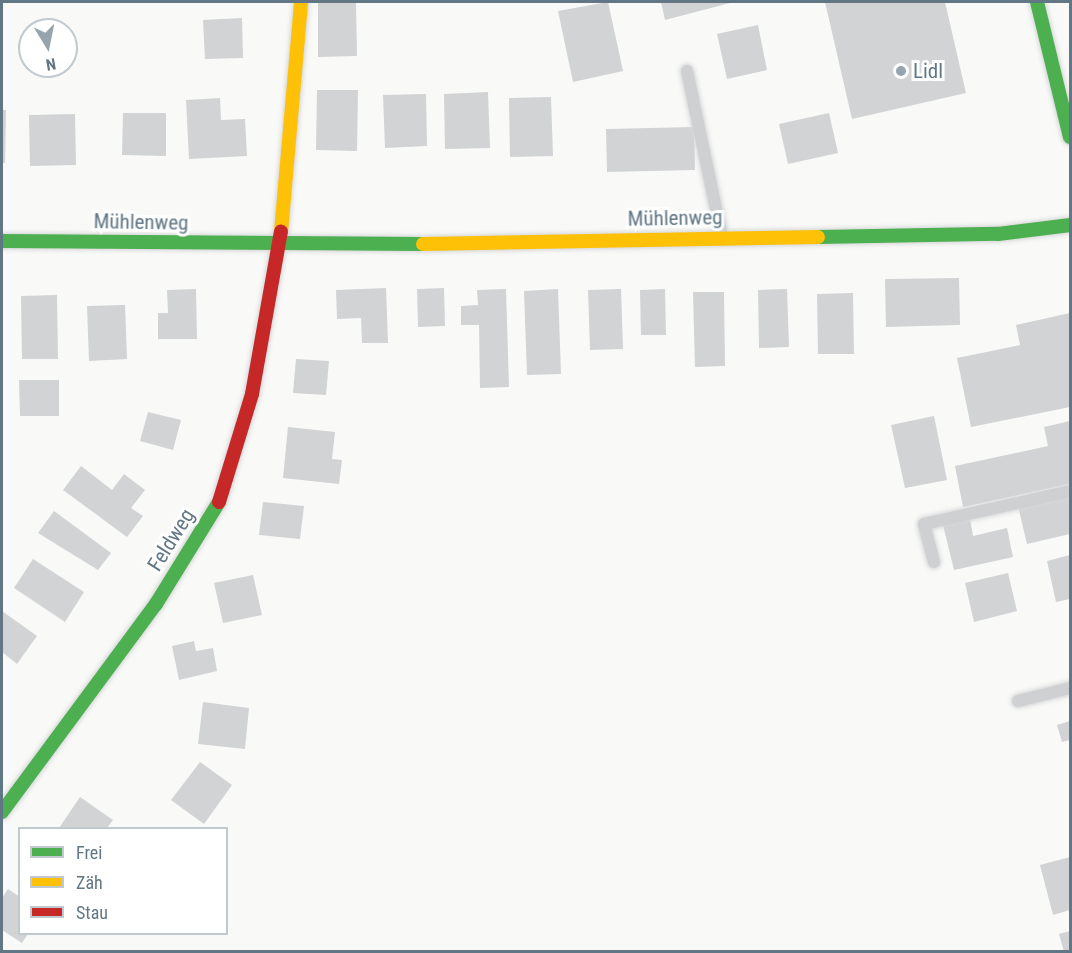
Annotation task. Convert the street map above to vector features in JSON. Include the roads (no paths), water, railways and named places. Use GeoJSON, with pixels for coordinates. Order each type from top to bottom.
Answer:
{"type":"FeatureCollection","features":[{"type":"Feature","properties":{"kind":"street"},"geometry":{"type":"LineString","coordinates":[[280,246],[301,2]]}},
{"type":"Feature","properties":{"kind":"street"},"geometry":{"type":"LineString","coordinates":[[1041,3],[1071,137]]}},
{"type":"Feature","properties":{"kind":"street","name":"Mühlenweg"},"geometry":{"type":"LineString","coordinates":[[2,241],[280,246],[998,234],[1071,225]]}},
{"type":"Feature","properties":{"kind":"street","name":"Feldweg"},"geometry":{"type":"LineString","coordinates":[[2,812],[156,604],[218,505],[252,394],[280,246]]}},
{"type":"Feature","properties":{"kind":"lane"},"geometry":{"type":"LineString","coordinates":[[687,71],[723,238]]}},
{"type":"Feature","properties":{"kind":"lane"},"geometry":{"type":"LineString","coordinates":[[934,562],[924,524],[1071,491]]}},
{"type":"Feature","properties":{"kind":"lane"},"geometry":{"type":"LineString","coordinates":[[1018,701],[1071,688]]}},
{"type":"Feature","properties":{"kind":"place","name":"Lidl"},"geometry":{"type":"Point","coordinates":[901,71]}}]}
